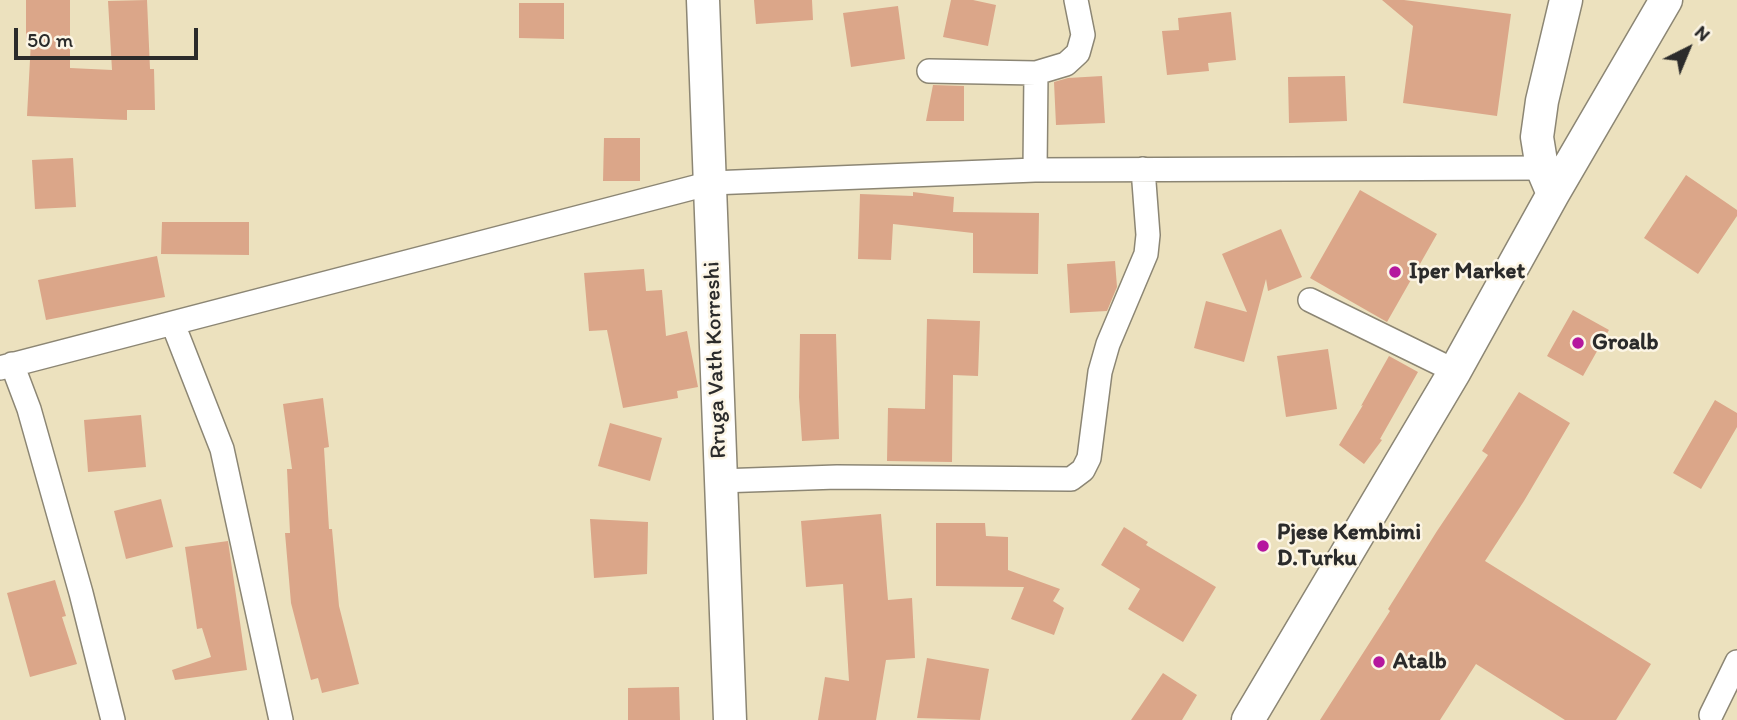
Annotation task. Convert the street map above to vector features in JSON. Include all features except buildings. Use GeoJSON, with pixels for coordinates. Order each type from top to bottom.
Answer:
{"type":"FeatureCollection","features":[{"type":"Feature","properties":{"kind":"main road","name":"Rruga Vath Korreshi"},"geometry":{"type":"LineString","coordinates":[[703,0],[730,720]]}},
{"type":"Feature","properties":{"kind":"main road"},"geometry":{"type":"LineString","coordinates":[[1547,181],[1537,137],[1566,0]]}},
{"type":"Feature","properties":{"kind":"main road"},"geometry":{"type":"LineString","coordinates":[[1248,720],[1455,371],[1547,181],[1666,0]]}},
{"type":"Feature","properties":{"kind":"street"},"geometry":{"type":"LineString","coordinates":[[929,71],[1036,73],[1066,64],[1078,53],[1083,35],[1076,0]]}},
{"type":"Feature","properties":{"kind":"street"},"geometry":{"type":"LineString","coordinates":[[1035,170],[1036,73]]}},
{"type":"Feature","properties":{"kind":"street"},"geometry":{"type":"LineString","coordinates":[[719,481],[837,477],[1071,479],[1083,470],[1089,458],[1100,372],[1108,344],[1146,254],[1143,169]]}},
{"type":"Feature","properties":{"kind":"street"},"geometry":{"type":"LineString","coordinates":[[114,720],[36,435],[6,366],[711,184],[1035,170],[1143,169],[1547,181]]}},
{"type":"Feature","properties":{"kind":"street"},"geometry":{"type":"LineString","coordinates":[[1310,300],[1455,371]]}},
{"type":"Feature","properties":{"kind":"street"},"geometry":{"type":"LineString","coordinates":[[173,324],[222,449],[281,720]]}},
{"type":"Feature","properties":{"kind":"street"},"geometry":{"type":"LineString","coordinates":[[1712,715],[1737,662]]}},
{"type":"Feature","properties":{"kind":"place","name":"Iper Market"},"geometry":{"type":"Point","coordinates":[1395,272]}},
{"type":"Feature","properties":{"kind":"place","name":"Groalb"},"geometry":{"type":"Point","coordinates":[1578,343]}},
{"type":"Feature","properties":{"kind":"place","name":"Pjese Kembimi D.Turku"},"geometry":{"type":"Point","coordinates":[1263,546]}},
{"type":"Feature","properties":{"kind":"place","name":"Atalb"},"geometry":{"type":"Point","coordinates":[1379,662]}}]}
